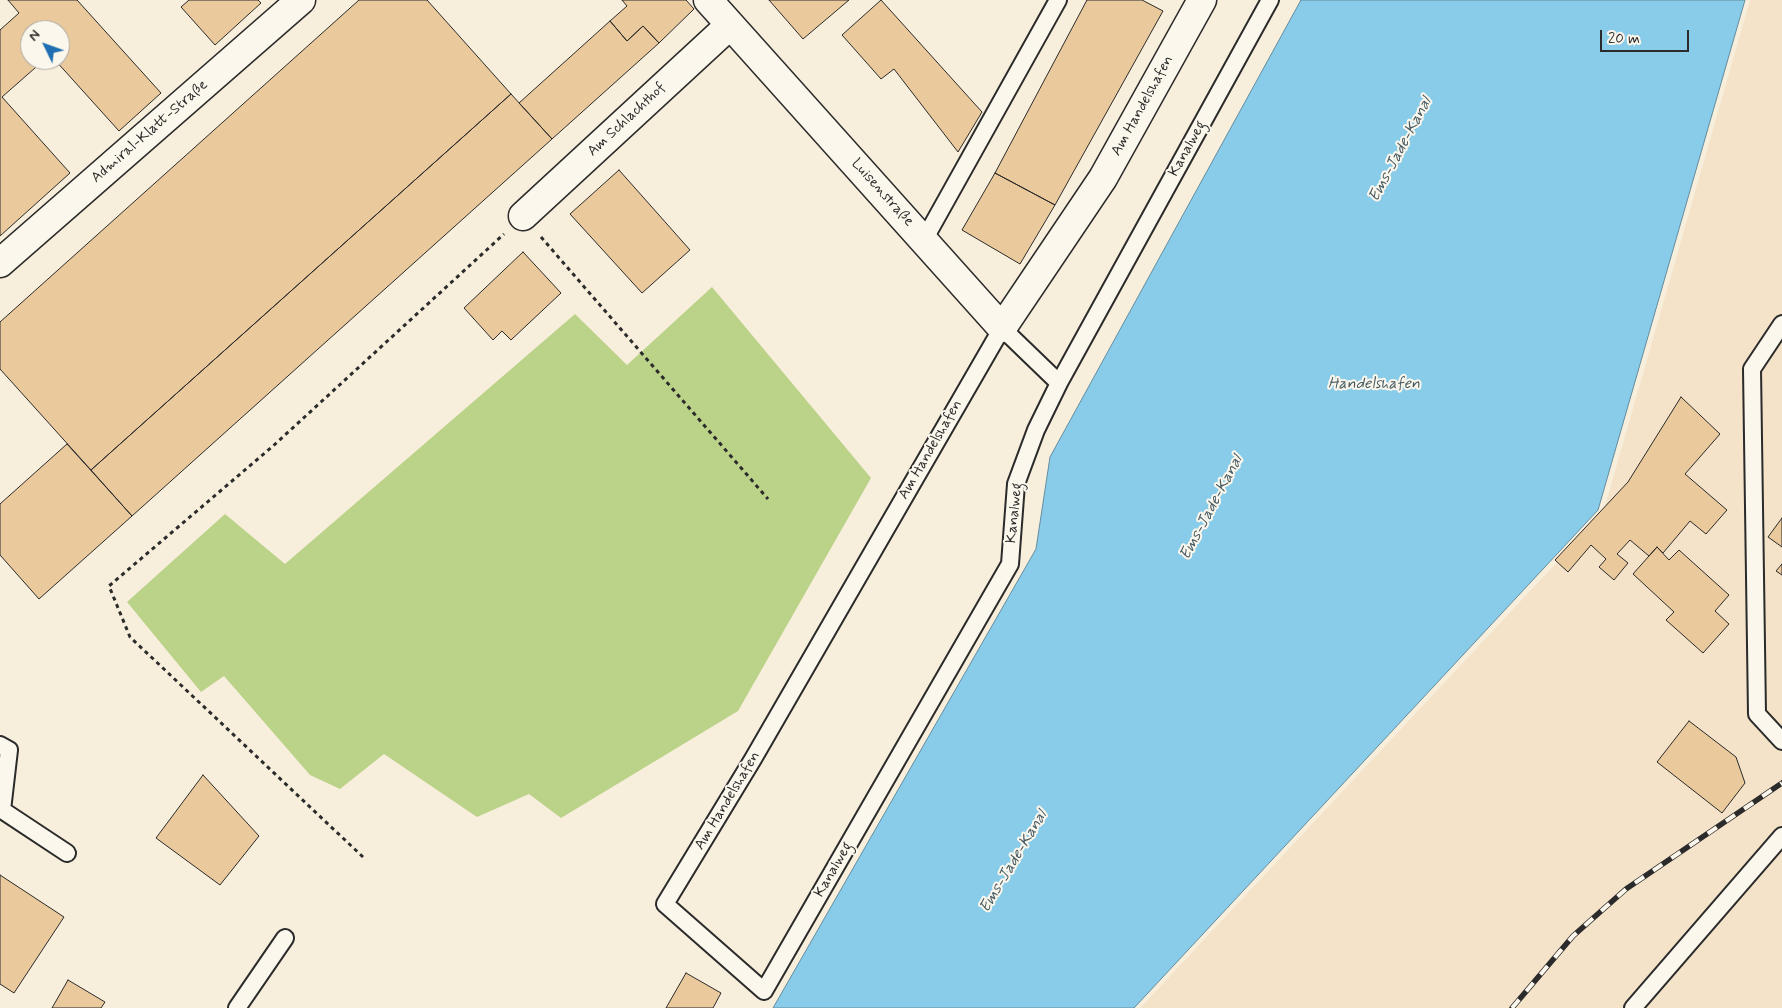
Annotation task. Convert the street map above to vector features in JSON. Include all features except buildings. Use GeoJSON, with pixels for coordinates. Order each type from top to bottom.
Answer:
{"type":"FeatureCollection","features":[{"type":"Feature","properties":{"kind":"street","name":"Admiral-Klatt-Straße"},"geometry":{"type":"LineString","coordinates":[[0,263],[301,0]]}},
{"type":"Feature","properties":{"kind":"street","name":"Luisenstraße"},"geometry":{"type":"LineString","coordinates":[[708,0],[1002,328]]}},
{"type":"Feature","properties":{"kind":"street","name":"Am Handelshafen"},"geometry":{"type":"LineString","coordinates":[[1002,328],[1102,178],[1195,2]]}},
{"type":"Feature","properties":{"kind":"street","name":"Am Schlachthof"},"geometry":{"type":"LineString","coordinates":[[524,216],[730,25]]}},
{"type":"Feature","properties":{"kind":"lane"},"geometry":{"type":"LineString","coordinates":[[924,240],[1058,0]]}},
{"type":"Feature","properties":{"kind":"lane","name":"Kanalweg"},"geometry":{"type":"LineString","coordinates":[[764,991],[1010,564],[1016,484],[1036,430],[1059,383],[1270,0]]}},
{"type":"Feature","properties":{"kind":"lane"},"geometry":{"type":"LineString","coordinates":[[1782,324],[1752,369],[1757,714],[1782,741]]}},
{"type":"Feature","properties":{"kind":"lane","name":"Luisenstraße"},"geometry":{"type":"LineString","coordinates":[[1002,328],[1059,383]]}},
{"type":"Feature","properties":{"kind":"lane","name":"Am Handelshafen"},"geometry":{"type":"LineString","coordinates":[[764,991],[665,904],[753,759],[1002,328]]}},
{"type":"Feature","properties":{"kind":"lane"},"geometry":{"type":"LineString","coordinates":[[0,744],[9,750],[2,810],[68,853]]}},
{"type":"Feature","properties":{"kind":"lane"},"geometry":{"type":"LineString","coordinates":[[1633,1008],[1782,836]]}},
{"type":"Feature","properties":{"kind":"lane"},"geometry":{"type":"LineString","coordinates":[[237,1008],[285,938]]}},
{"type":"Feature","properties":{"kind":"path"},"geometry":{"type":"LineString","coordinates":[[363,857],[130,637],[108,586],[273,446],[524,216],[768,499]]}},
{"type":"Feature","properties":{"kind":"shaded area"},"geometry":{"type":"Polygon","coordinates":[[[1750,0],[1782,0],[1782,1008],[1140,1008],[1603,513],[1750,0]]]}},
{"type":"Feature","properties":{"kind":"green space"},"geometry":{"type":"Polygon","coordinates":[[[712,287],[871,478],[738,711],[561,818],[529,794],[477,817],[384,754],[340,789],[310,775],[224,676],[201,692],[127,602],[225,514],[285,564],[575,314],[627,365],[712,287]]]}},
{"type":"Feature","properties":{"kind":"water","name":"Handelshafen"},"geometry":{"type":"Polygon","coordinates":[[[1301,0],[1745,0],[1598,510],[1134,1008],[773,1008],[1036,549],[1050,457],[1301,0]]]}},
{"type":"Feature","properties":{"kind":"railway"},"geometry":{"type":"LineString","coordinates":[[1512,1008],[1573,936],[1626,889],[1782,783]]}},
{"type":"Feature","properties":{"kind":"water label","name":"Ems-Jade-Kanal"},"geometry":{"type":"Point","coordinates":[1401,150]}},
{"type":"Feature","properties":{"kind":"water label","name":"Ems-Jade-Kanal"},"geometry":{"type":"Point","coordinates":[1212,508]}},
{"type":"Feature","properties":{"kind":"water label","name":"Ems-Jade-Kanal"},"geometry":{"type":"Point","coordinates":[1014,862]}}]}
